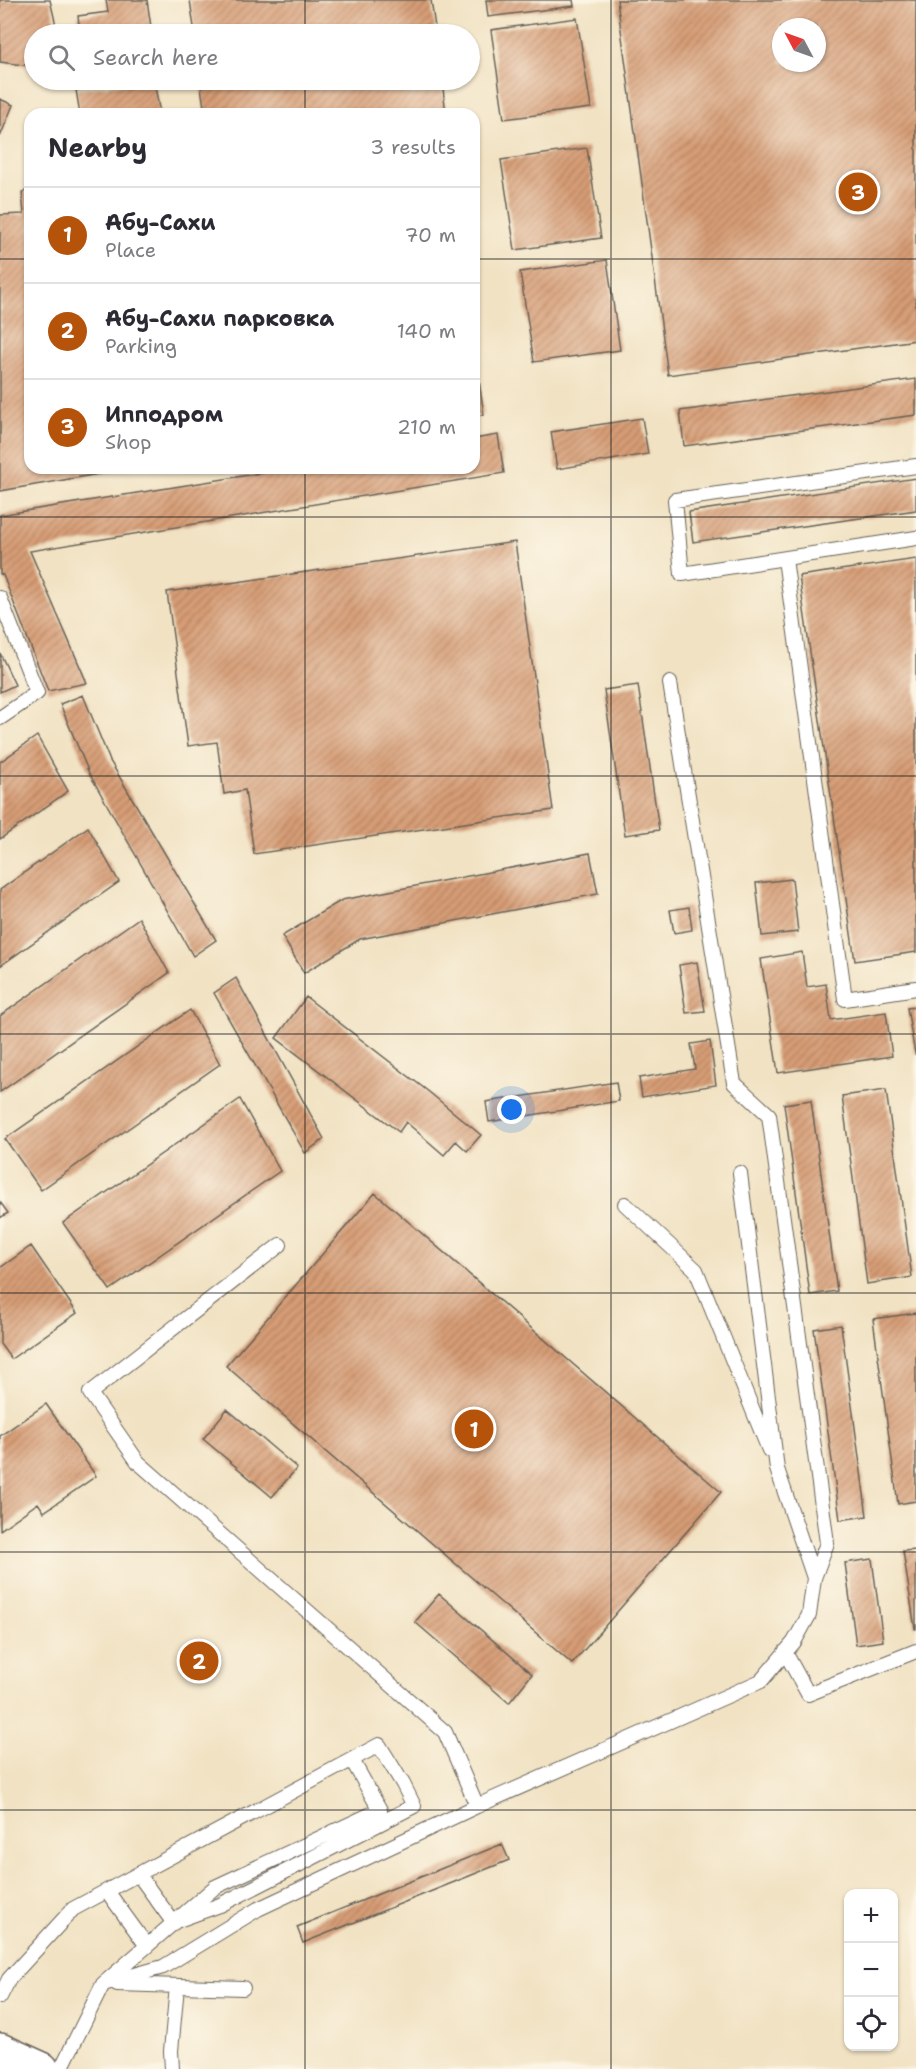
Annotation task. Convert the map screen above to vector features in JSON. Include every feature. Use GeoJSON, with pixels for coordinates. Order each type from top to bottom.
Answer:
{"type":"FeatureCollection","features":[{"type":"Feature","properties":{"kind":"street"},"geometry":{"type":"LineString","coordinates":[[0,2050],[42,2069]]}},
{"type":"Feature","properties":{"kind":"lane"},"geometry":{"type":"LineString","coordinates":[[916,466],[675,500],[682,574],[916,538]]}},
{"type":"Feature","properties":{"kind":"lane"},"geometry":{"type":"LineString","coordinates":[[785,559],[845,999],[916,987]]}},
{"type":"Feature","properties":{"kind":"lane"},"geometry":{"type":"LineString","coordinates":[[0,598],[36,693],[0,718]]}},
{"type":"Feature","properties":{"kind":"lane"},"geometry":{"type":"LineString","coordinates":[[103,1984],[163,1967],[258,1909],[477,1806],[760,1681],[794,1642],[809,1615],[814,1578],[827,1543],[769,1115],[734,1083],[670,683]]}},
{"type":"Feature","properties":{"kind":"lane"},"geometry":{"type":"LineString","coordinates":[[740,1173],[777,1469]]}},
{"type":"Feature","properties":{"kind":"lane"},"geometry":{"type":"LineString","coordinates":[[625,1204],[696,1270],[777,1469],[814,1578]]}},
{"type":"Feature","properties":{"kind":"lane"},"geometry":{"type":"LineString","coordinates":[[280,1245],[90,1393],[138,1462],[445,1732],[477,1806]]}},
{"type":"Feature","properties":{"kind":"lane"},"geometry":{"type":"LineString","coordinates":[[785,1652],[808,1694],[916,1651]]}},
{"type":"Feature","properties":{"kind":"lane"},"geometry":{"type":"LineString","coordinates":[[0,1997],[9,1979],[73,1909],[379,1745],[404,1784],[414,1806],[220,1905],[173,1922]]}},
{"type":"Feature","properties":{"kind":"lane"},"geometry":{"type":"LineString","coordinates":[[61,2069],[103,1984],[215,1887],[380,1810],[352,1760]]}},
{"type":"Feature","properties":{"kind":"lane"},"geometry":{"type":"LineString","coordinates":[[138,1874],[173,1922]]}},
{"type":"Feature","properties":{"kind":"lane"},"geometry":{"type":"LineString","coordinates":[[107,1891],[147,1946]]}},
{"type":"Feature","properties":{"kind":"lane"},"geometry":{"type":"LineString","coordinates":[[103,1984],[243,1988]]}},
{"type":"Feature","properties":{"kind":"lane"},"geometry":{"type":"LineString","coordinates":[[172,2069],[171,2051],[177,1986]]}},
{"type":"Feature","properties":{"kind":"building"},"geometry":{"type":"Polygon","coordinates":[[[0,0],[50,0],[56,24],[24,24],[24,65],[0,62],[0,0]]]}},
{"type":"Feature","properties":{"kind":"building"},"geometry":{"type":"Polygon","coordinates":[[[106,0],[147,0],[151,24],[79,24],[78,16],[108,12],[106,0]]]}},
{"type":"Feature","properties":{"kind":"building"},"geometry":{"type":"Polygon","coordinates":[[[190,0],[431,0],[435,24],[194,24],[190,0]]]}},
{"type":"Feature","properties":{"kind":"building"},"geometry":{"type":"Polygon","coordinates":[[[486,0],[573,0],[574,6],[488,17],[486,0]]]}},
{"type":"Feature","properties":{"kind":"building"},"geometry":{"type":"Polygon","coordinates":[[[617,0],[916,0],[916,340],[668,375],[617,0]]]}},
{"type":"Feature","properties":{"kind":"building"},"geometry":{"type":"Polygon","coordinates":[[[577,18],[591,108],[504,119],[491,30],[577,18]]]}},
{"type":"Feature","properties":{"kind":"building"},"geometry":{"type":"Polygon","coordinates":[[[76,90],[156,90],[159,108],[79,108],[76,90]]]}},
{"type":"Feature","properties":{"kind":"building"},"geometry":{"type":"Polygon","coordinates":[[[201,90],[443,90],[445,108],[204,108],[201,90]]]}},
{"type":"Feature","properties":{"kind":"building"},"geometry":{"type":"Polygon","coordinates":[[[0,99],[13,105],[0,137],[0,99]]]}},
{"type":"Feature","properties":{"kind":"building"},"geometry":{"type":"Polygon","coordinates":[[[587,148],[601,238],[515,250],[501,160],[587,148]]]}},
{"type":"Feature","properties":{"kind":"building"},"geometry":{"type":"Polygon","coordinates":[[[24,214],[24,474],[98,474],[0,491],[0,215],[24,214]]]}},
{"type":"Feature","properties":{"kind":"building"},"geometry":{"type":"Polygon","coordinates":[[[607,260],[620,350],[534,362],[520,272],[607,260]]]}},
{"type":"Feature","properties":{"kind":"building"},"geometry":{"type":"Polygon","coordinates":[[[916,379],[916,415],[684,446],[680,411],[916,379]]]}},
{"type":"Feature","properties":{"kind":"building"},"geometry":{"type":"Polygon","coordinates":[[[480,387],[484,415],[480,415],[480,387]]]}},
{"type":"Feature","properties":{"kind":"building"},"geometry":{"type":"Polygon","coordinates":[[[642,418],[648,454],[557,469],[551,432],[642,418]]]}},
{"type":"Feature","properties":{"kind":"building"},"geometry":{"type":"Polygon","coordinates":[[[498,435],[504,473],[30,551],[87,683],[48,691],[3,575],[0,574],[0,515],[255,474],[480,474],[480,438],[498,435]]]}},
{"type":"Feature","properties":{"kind":"building"},"geometry":{"type":"Polygon","coordinates":[[[916,478],[916,510],[693,542],[689,512],[916,478]]]}},
{"type":"Feature","properties":{"kind":"building"},"geometry":{"type":"Polygon","coordinates":[[[515,542],[553,810],[254,854],[245,790],[224,794],[217,742],[188,746],[167,592],[515,542]]]}},
{"type":"Feature","properties":{"kind":"building"},"geometry":{"type":"Polygon","coordinates":[[[916,559],[916,952],[855,961],[799,576],[916,559]]]}},
{"type":"Feature","properties":{"kind":"building"},"geometry":{"type":"Polygon","coordinates":[[[0,653],[15,685],[0,692],[0,653]]]}},
{"type":"Feature","properties":{"kind":"building"},"geometry":{"type":"Polygon","coordinates":[[[638,685],[659,830],[625,835],[604,690],[638,685]]]}},
{"type":"Feature","properties":{"kind":"building"},"geometry":{"type":"Polygon","coordinates":[[[83,695],[110,761],[216,940],[193,956],[89,773],[60,704],[83,695]]]}},
{"type":"Feature","properties":{"kind":"building"},"geometry":{"type":"Polygon","coordinates":[[[37,736],[68,791],[0,839],[0,762],[37,736]]]}},
{"type":"Feature","properties":{"kind":"building"},"geometry":{"type":"Polygon","coordinates":[[[88,827],[119,882],[0,966],[0,890],[88,827]]]}},
{"type":"Feature","properties":{"kind":"building"},"geometry":{"type":"Polygon","coordinates":[[[590,853],[598,894],[360,939],[304,973],[282,936],[342,900],[590,853]]]}},
{"type":"Feature","properties":{"kind":"building"},"geometry":{"type":"Polygon","coordinates":[[[792,879],[798,932],[762,936],[756,883],[792,879]]]}},
{"type":"Feature","properties":{"kind":"building"},"geometry":{"type":"Polygon","coordinates":[[[689,907],[692,930],[674,933],[670,910],[689,907]]]}},
{"type":"Feature","properties":{"kind":"building"},"geometry":{"type":"Polygon","coordinates":[[[139,918],[169,973],[0,1092],[0,1016],[139,918]]]}},
{"type":"Feature","properties":{"kind":"building"},"geometry":{"type":"Polygon","coordinates":[[[802,952],[807,987],[826,984],[831,1020],[886,1012],[892,1056],[778,1073],[761,959],[802,952]]]}},
{"type":"Feature","properties":{"kind":"building"},"geometry":{"type":"Polygon","coordinates":[[[697,962],[705,1011],[686,1013],[679,965],[697,962]]]}},
{"type":"Feature","properties":{"kind":"building"},"geometry":{"type":"Polygon","coordinates":[[[236,978],[324,1139],[305,1153],[214,993],[236,978]]]}},
{"type":"Feature","properties":{"kind":"building"},"geometry":{"type":"Polygon","coordinates":[[[306,997],[481,1135],[467,1151],[456,1141],[444,1155],[406,1122],[399,1132],[276,1038],[306,997]]]}},
{"type":"Feature","properties":{"kind":"building"},"geometry":{"type":"Polygon","coordinates":[[[916,1007],[916,1054],[915,1054],[907,1008],[916,1007]]]}},
{"type":"Feature","properties":{"kind":"building"},"geometry":{"type":"Polygon","coordinates":[[[190,1010],[220,1064],[41,1190],[5,1139],[190,1010]]]}},
{"type":"Feature","properties":{"kind":"building"},"geometry":{"type":"Polygon","coordinates":[[[710,1041],[716,1085],[642,1097],[639,1078],[695,1069],[691,1044],[710,1041]]]}},
{"type":"Feature","properties":{"kind":"building"},"geometry":{"type":"Polygon","coordinates":[[[616,1082],[619,1101],[489,1122],[486,1102],[616,1082]]]}},
{"type":"Feature","properties":{"kind":"building"},"geometry":{"type":"Polygon","coordinates":[[[886,1090],[912,1277],[867,1284],[842,1096],[886,1090]]]}},
{"type":"Feature","properties":{"kind":"building"},"geometry":{"type":"Polygon","coordinates":[[[240,1099],[280,1171],[110,1290],[63,1223],[240,1099]]]}},
{"type":"Feature","properties":{"kind":"building"},"geometry":{"type":"Polygon","coordinates":[[[811,1100],[837,1291],[810,1295],[784,1104],[811,1100]]]}},
{"type":"Feature","properties":{"kind":"building"},"geometry":{"type":"Polygon","coordinates":[[[375,1193],[721,1492],[572,1664],[226,1366],[375,1193]]]}},
{"type":"Feature","properties":{"kind":"building"},"geometry":{"type":"Polygon","coordinates":[[[0,1202],[8,1213],[0,1218],[0,1202]]]}},
{"type":"Feature","properties":{"kind":"building"},"geometry":{"type":"Polygon","coordinates":[[[31,1246],[77,1313],[11,1359],[0,1344],[0,1268],[31,1246]]]}},
{"type":"Feature","properties":{"kind":"building"},"geometry":{"type":"Polygon","coordinates":[[[916,1313],[916,1501],[898,1504],[873,1319],[916,1313]]]}},
{"type":"Feature","properties":{"kind":"building"},"geometry":{"type":"Polygon","coordinates":[[[841,1325],[867,1516],[840,1520],[814,1329],[841,1325]]]}},
{"type":"Feature","properties":{"kind":"building"},"geometry":{"type":"Polygon","coordinates":[[[46,1404],[96,1476],[44,1512],[38,1503],[0,1530],[0,1436],[46,1404]]]}},
{"type":"Feature","properties":{"kind":"building"},"geometry":{"type":"Polygon","coordinates":[[[227,1409],[297,1468],[272,1497],[203,1439],[227,1409]]]}},
{"type":"Feature","properties":{"kind":"building"},"geometry":{"type":"Polygon","coordinates":[[[916,1550],[916,1629],[915,1629],[903,1551],[916,1550]]]}},
{"type":"Feature","properties":{"kind":"building"},"geometry":{"type":"Polygon","coordinates":[[[872,1559],[883,1641],[856,1645],[845,1563],[872,1559]]]}},
{"type":"Feature","properties":{"kind":"building"},"geometry":{"type":"Polygon","coordinates":[[[439,1594],[532,1674],[509,1703],[415,1622],[439,1594]]]}},
{"type":"Feature","properties":{"kind":"building"},"geometry":{"type":"Polygon","coordinates":[[[502,1844],[509,1860],[303,1943],[297,1927],[502,1844]]]}},
{"type":"Feature","properties":{"kind":"place","name":"Ипподром"},"geometry":{"type":"Point","coordinates":[858,192]}},
{"type":"Feature","properties":{"kind":"place","name":"Абу-Сахи"},"geometry":{"type":"Point","coordinates":[474,1429]}},
{"type":"Feature","properties":{"kind":"place","name":"Абу-Сахи парковка"},"geometry":{"type":"Point","coordinates":[199,1661]}}]}
